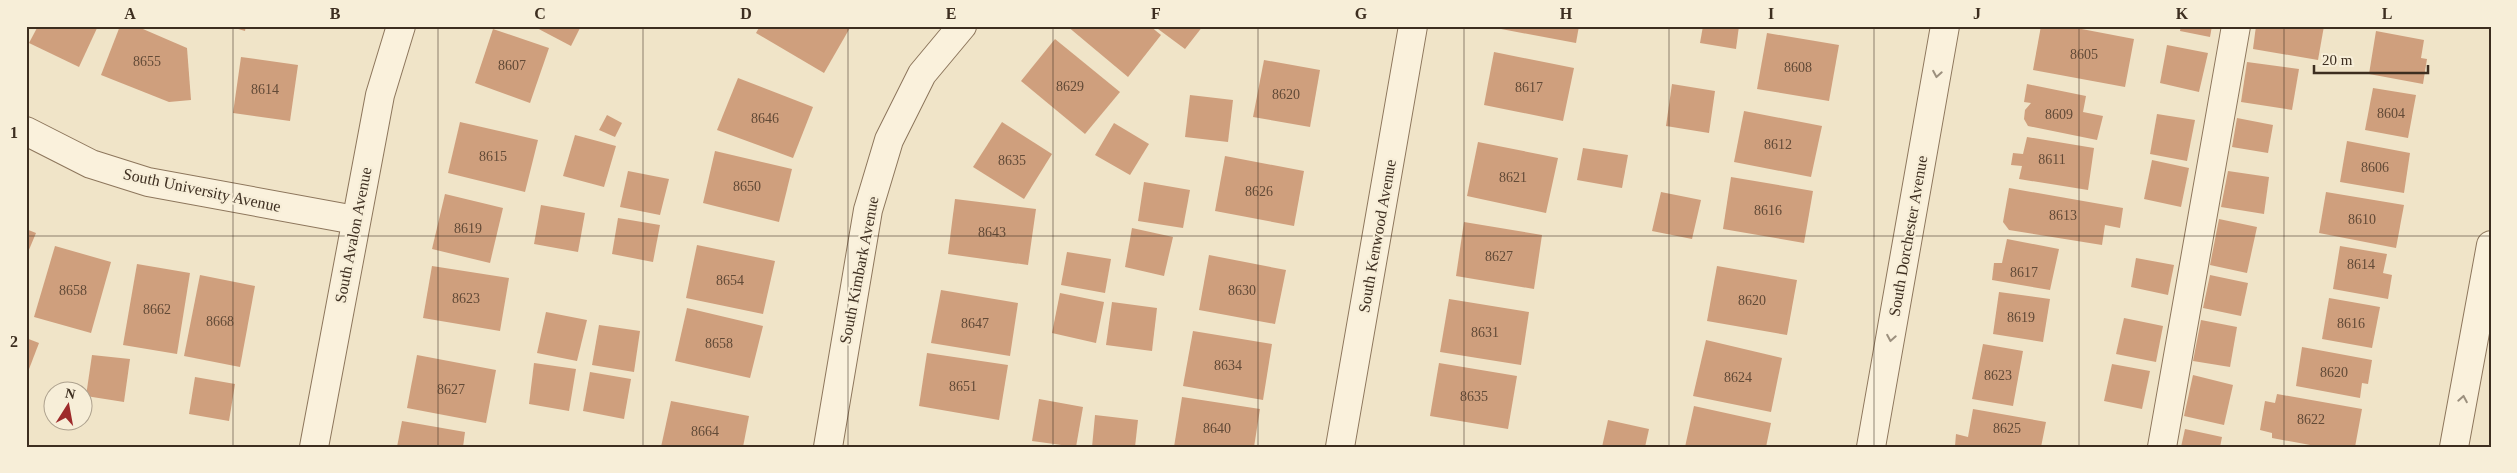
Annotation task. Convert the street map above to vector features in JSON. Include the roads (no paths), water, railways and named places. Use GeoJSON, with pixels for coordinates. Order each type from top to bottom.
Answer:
{"type":"FeatureCollection","features":[{"type":"Feature","properties":{"kind":"street","name":"South Avalon Avenue"},"geometry":{"type":"LineString","coordinates":[[314,447],[355,220],[380,95],[401,26]]}},
{"type":"Feature","properties":{"kind":"street","name":"South Kimbark Avenue"},"geometry":{"type":"LineString","coordinates":[[828,447],[868,210],[889,140],[922,74],[962,26]]}},
{"type":"Feature","properties":{"kind":"street","name":"South Kenwood Avenue"},"geometry":{"type":"LineString","coordinates":[[1340,447],[1413,26]]}},
{"type":"Feature","properties":{"kind":"street","name":"South Dorchester Avenue"},"geometry":{"type":"LineString","coordinates":[[1871,447],[1945,26]]}},
{"type":"Feature","properties":{"kind":"street"},"geometry":{"type":"LineString","coordinates":[[2162,447],[2236,26]]}},
{"type":"Feature","properties":{"kind":"street","name":"South University Avenue"},"geometry":{"type":"LineString","coordinates":[[26,131],[91,164],[148,182],[355,220]]}},
{"type":"Feature","properties":{"kind":"street"},"geometry":{"type":"LineString","coordinates":[[2454,447],[2491,245]]}}]}
